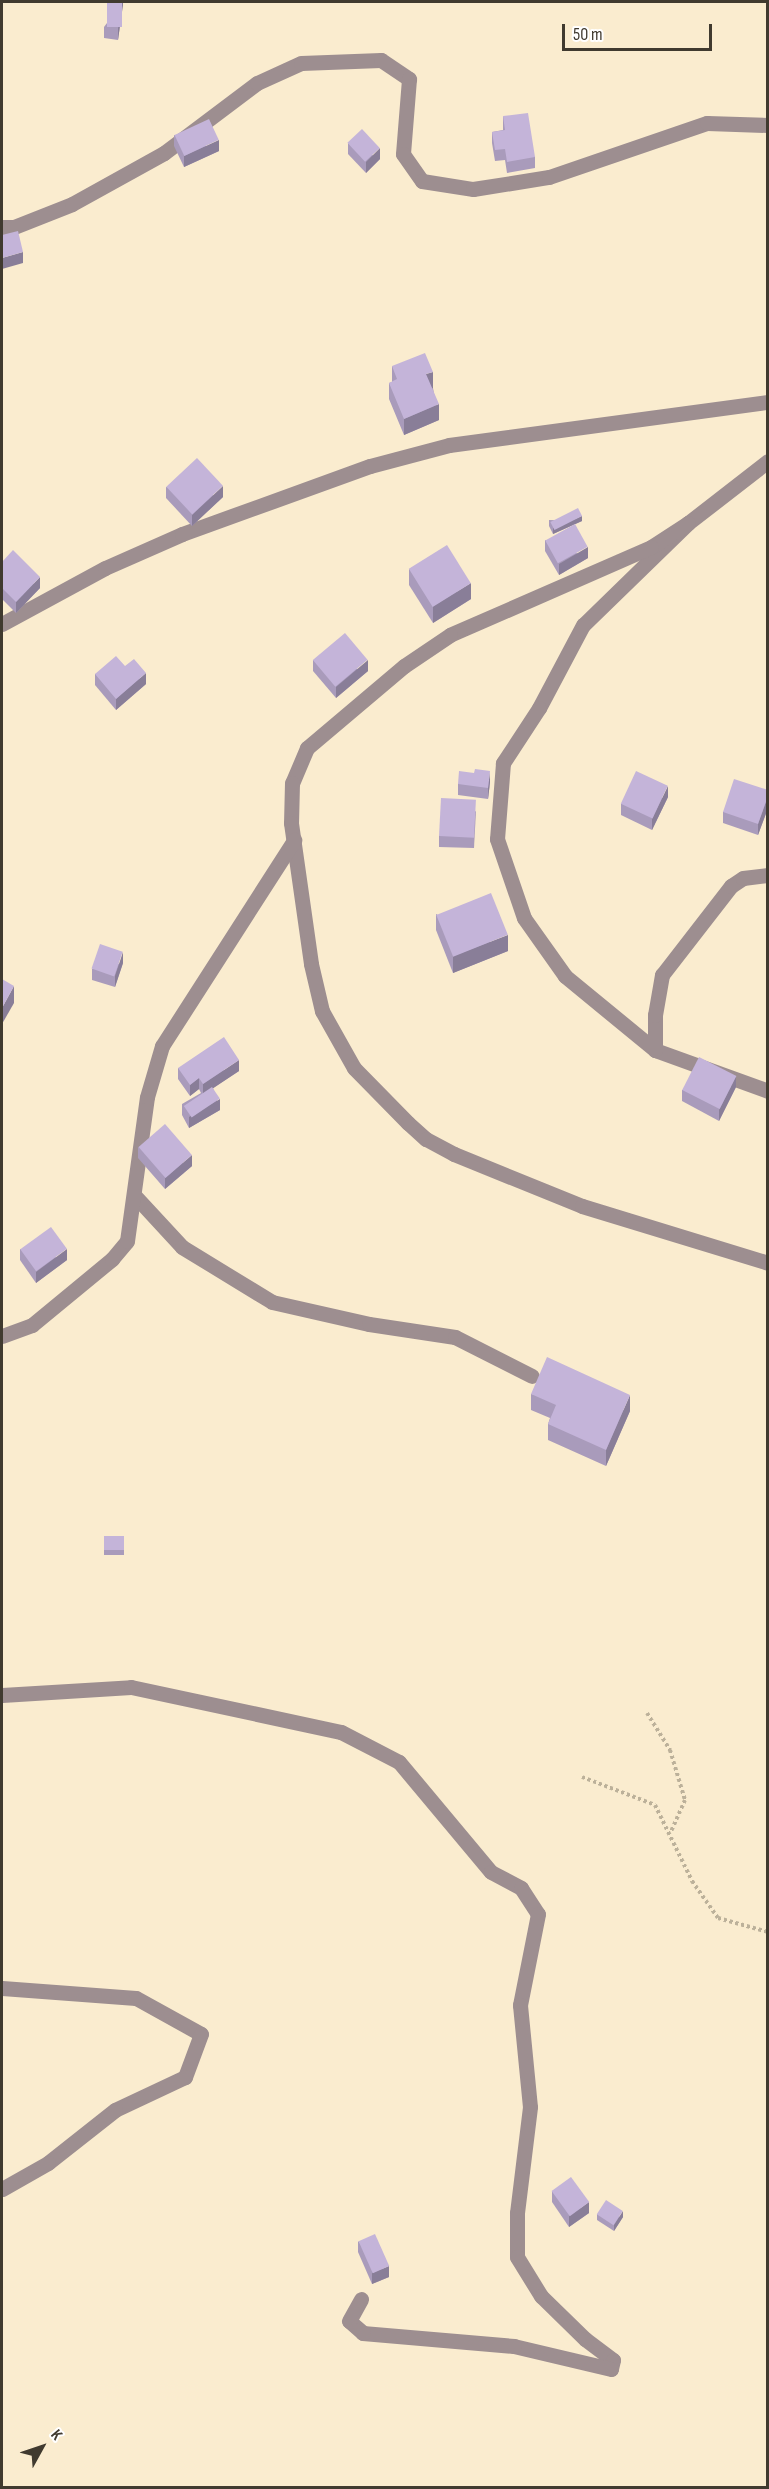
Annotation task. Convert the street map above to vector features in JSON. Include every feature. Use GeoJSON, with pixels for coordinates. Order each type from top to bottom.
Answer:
{"type":"FeatureCollection","features":[{"type":"Feature","properties":{"kind":"street"},"geometry":{"type":"LineString","coordinates":[[2,227],[14,227],[72,204],[134,170],[164,153],[257,83],[301,63],[381,60],[409,79],[403,154],[422,181],[473,189],[549,177],[707,123],[768,125]]}},
{"type":"Feature","properties":{"kind":"street"},"geometry":{"type":"LineString","coordinates":[[2,624],[105,568],[182,534],[370,466],[449,446],[768,402]]}},
{"type":"Feature","properties":{"kind":"street"},"geometry":{"type":"LineString","coordinates":[[768,462],[688,523],[644,551],[450,635],[344,712],[307,748],[292,783],[294,840],[311,964],[322,1011],[354,1068],[408,1123],[426,1139],[454,1154],[582,1206],[768,1263]]}},
{"type":"Feature","properties":{"kind":"street"},"geometry":{"type":"LineString","coordinates":[[688,523],[583,625],[539,708],[503,763],[497,838],[524,918],[565,976],[655,1050],[768,1091]]}},
{"type":"Feature","properties":{"kind":"street"},"geometry":{"type":"LineString","coordinates":[[2,1336],[32,1325],[112,1259],[127,1241],[147,1097],[162,1046],[294,840]]}},
{"type":"Feature","properties":{"kind":"street"},"geometry":{"type":"LineString","coordinates":[[655,1050],[655,1015],[662,975],[731,886],[742,878],[768,875]]}},
{"type":"Feature","properties":{"kind":"street"},"geometry":{"type":"LineString","coordinates":[[135,1196],[182,1247],[272,1302],[369,1324],[455,1337],[532,1376]]}},
{"type":"Feature","properties":{"kind":"street"},"geometry":{"type":"LineString","coordinates":[[2,1695],[131,1687],[341,1732],[399,1762],[491,1872],[520,1888],[538,1914],[520,2005],[530,2107],[517,2213],[517,2257],[541,2296],[585,2339],[613,2360],[611,2369],[514,2346],[363,2333],[349,2321],[362,2300]]}},
{"type":"Feature","properties":{"kind":"street"},"geometry":{"type":"LineString","coordinates":[[2,1988],[136,1998],[201,2034],[185,2078],[115,2110],[48,2163],[2,2188]]}},
{"type":"Feature","properties":{"kind":"path"},"geometry":{"type":"LineString","coordinates":[[647,1713],[670,1750],[685,1800],[670,1833]]}},
{"type":"Feature","properties":{"kind":"path"},"geometry":{"type":"LineString","coordinates":[[582,1777],[655,1805],[692,1881],[718,1918],[768,1932]]}},
{"type":"Feature","properties":{"kind":"building"},"geometry":{"type":"Polygon","coordinates":[[[107,2],[122,2],[122,27],[107,27],[107,2]]]}},
{"type":"Feature","properties":{"kind":"building"},"geometry":{"type":"Polygon","coordinates":[[[528,113],[535,157],[507,162],[505,149],[495,150],[492,132],[505,130],[503,116],[528,113]]]}},
{"type":"Feature","properties":{"kind":"building"},"geometry":{"type":"Polygon","coordinates":[[[209,119],[219,140],[184,156],[175,135],[209,119]]]}},
{"type":"Feature","properties":{"kind":"building"},"geometry":{"type":"Polygon","coordinates":[[[362,129],[380,148],[365,162],[347,143],[362,129]]]}},
{"type":"Feature","properties":{"kind":"building"},"geometry":{"type":"Polygon","coordinates":[[[18,231],[23,252],[2,258],[2,235],[18,231]]]}},
{"type":"Feature","properties":{"kind":"building"},"geometry":{"type":"Polygon","coordinates":[[[425,353],[433,372],[426,374],[439,404],[404,419],[389,383],[397,379],[392,366],[425,353]]]}},
{"type":"Feature","properties":{"kind":"building"},"geometry":{"type":"Polygon","coordinates":[[[197,458],[223,486],[192,514],[166,487],[197,458]]]}},
{"type":"Feature","properties":{"kind":"building"},"geometry":{"type":"Polygon","coordinates":[[[578,508],[582,516],[554,530],[550,522],[578,508]]]}},
{"type":"Feature","properties":{"kind":"building"},"geometry":{"type":"Polygon","coordinates":[[[575,524],[588,547],[558,563],[545,540],[575,524]]]}},
{"type":"Feature","properties":{"kind":"building"},"geometry":{"type":"Polygon","coordinates":[[[447,545],[471,583],[433,607],[409,569],[447,545]]]}},
{"type":"Feature","properties":{"kind":"building"},"geometry":{"type":"Polygon","coordinates":[[[13,550],[40,577],[16,602],[2,588],[2,562],[13,550]]]}},
{"type":"Feature","properties":{"kind":"building"},"geometry":{"type":"Polygon","coordinates":[[[345,633],[367,660],[335,687],[313,660],[345,633]]]}},
{"type":"Feature","properties":{"kind":"building"},"geometry":{"type":"Polygon","coordinates":[[[116,656],[125,666],[134,659],[146,673],[116,699],[95,674],[116,656]]]}},
{"type":"Feature","properties":{"kind":"building"},"geometry":{"type":"Polygon","coordinates":[[[475,769],[490,771],[488,788],[458,784],[459,771],[474,773],[475,769]]]}},
{"type":"Feature","properties":{"kind":"building"},"geometry":{"type":"Polygon","coordinates":[[[636,771],[668,786],[653,818],[621,804],[636,771]]]}},
{"type":"Feature","properties":{"kind":"building"},"geometry":{"type":"Polygon","coordinates":[[[734,779],[768,790],[758,824],[723,812],[734,779]]]}},
{"type":"Feature","properties":{"kind":"building"},"geometry":{"type":"Polygon","coordinates":[[[441,798],[476,800],[474,838],[439,836],[441,798]]]}},
{"type":"Feature","properties":{"kind":"building"},"geometry":{"type":"Polygon","coordinates":[[[491,893],[508,935],[453,957],[436,915],[491,893]]]}},
{"type":"Feature","properties":{"kind":"building"},"geometry":{"type":"Polygon","coordinates":[[[100,944],[123,952],[114,976],[92,969],[100,944]]]}},
{"type":"Feature","properties":{"kind":"building"},"geometry":{"type":"Polygon","coordinates":[[[2,979],[14,986],[2,1008],[2,979]]]}},
{"type":"Feature","properties":{"kind":"building"},"geometry":{"type":"Polygon","coordinates":[[[224,1037],[239,1060],[203,1084],[199,1078],[190,1085],[178,1068],[224,1037]]]}},
{"type":"Feature","properties":{"kind":"building"},"geometry":{"type":"Polygon","coordinates":[[[699,1057],[736,1076],[720,1109],[682,1090],[699,1057]]]}},
{"type":"Feature","properties":{"kind":"building"},"geometry":{"type":"Polygon","coordinates":[[[212,1087],[220,1099],[192,1118],[184,1106],[212,1087]]]}},
{"type":"Feature","properties":{"kind":"building"},"geometry":{"type":"Polygon","coordinates":[[[165,1124],[192,1155],[165,1178],[139,1147],[165,1124]]]}},
{"type":"Feature","properties":{"kind":"building"},"geometry":{"type":"Polygon","coordinates":[[[51,1227],[67,1249],[36,1271],[20,1249],[51,1227]]]}},
{"type":"Feature","properties":{"kind":"building"},"geometry":{"type":"Polygon","coordinates":[[[547,1357],[630,1395],[606,1450],[548,1424],[556,1405],[531,1394],[547,1357]]]}},
{"type":"Feature","properties":{"kind":"building"},"geometry":{"type":"Polygon","coordinates":[[[104,1536],[124,1536],[124,1550],[104,1550],[104,1536]]]}},
{"type":"Feature","properties":{"kind":"building"},"geometry":{"type":"Polygon","coordinates":[[[571,2177],[589,2202],[570,2216],[552,2191],[571,2177]]]}},
{"type":"Feature","properties":{"kind":"building"},"geometry":{"type":"Polygon","coordinates":[[[606,2200],[623,2211],[614,2225],[597,2214],[606,2200]]]}},
{"type":"Feature","properties":{"kind":"building"},"geometry":{"type":"Polygon","coordinates":[[[375,2234],[389,2266],[373,2273],[359,2241],[375,2234]]]}}]}
